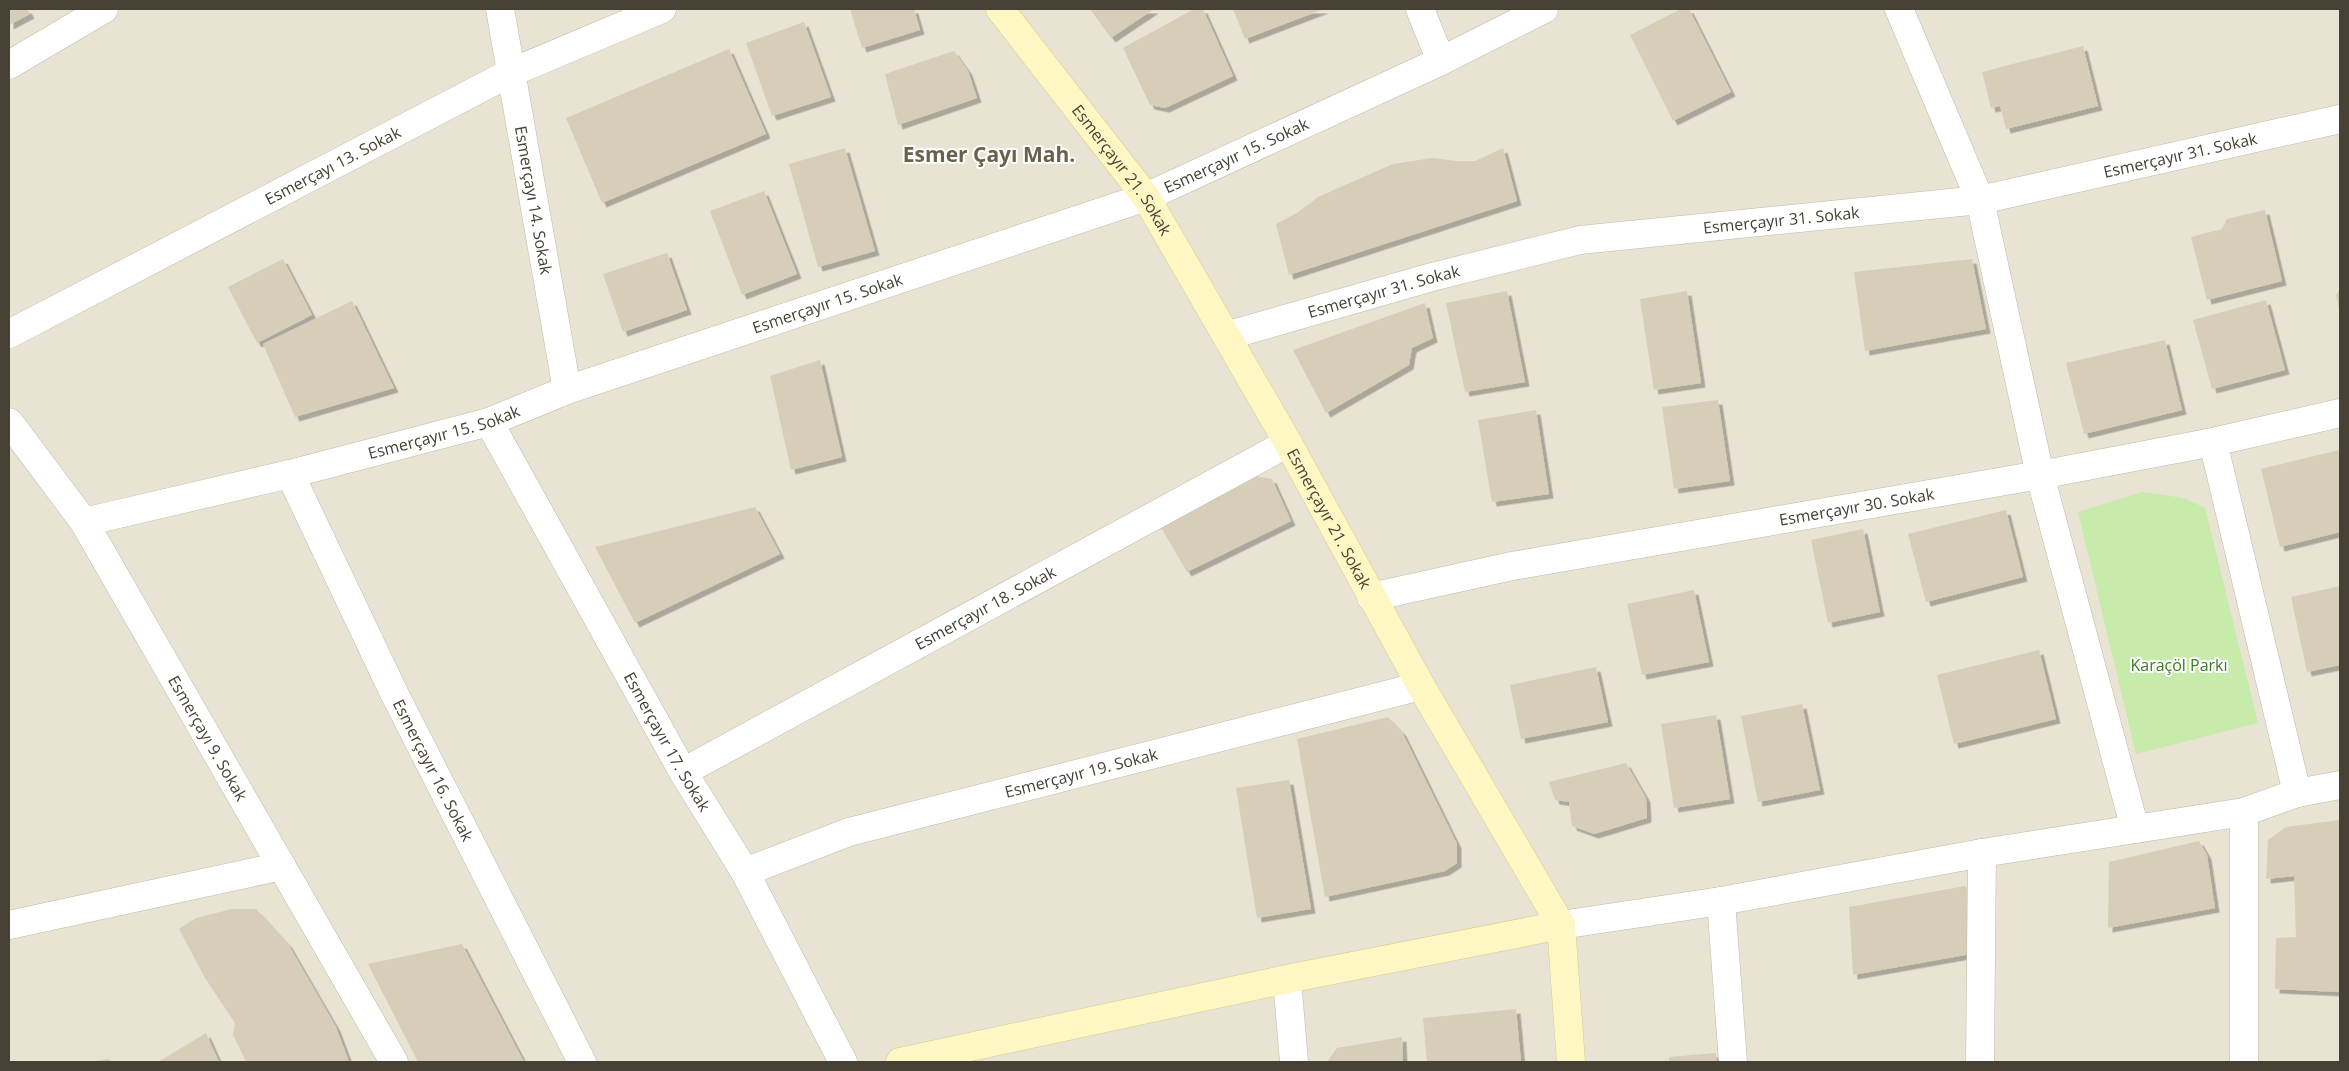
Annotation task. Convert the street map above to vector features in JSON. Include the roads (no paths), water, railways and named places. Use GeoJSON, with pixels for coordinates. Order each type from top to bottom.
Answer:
{"type":"FeatureCollection","features":[{"type":"Feature","properties":{"kind":"street"},"geometry":{"type":"LineString","coordinates":[[9,65],[104,9]]}},
{"type":"Feature","properties":{"kind":"street","name":"Esmerçayı 14. Sokak"},"geometry":{"type":"LineString","coordinates":[[500,9],[567,390]]}},
{"type":"Feature","properties":{"kind":"street","name":"Esmerçayı 13. Sokak"},"geometry":{"type":"LineString","coordinates":[[9,334],[510,73],[662,9]]}},
{"type":"Feature","properties":{"kind":"street","name":"Esmerçayır 21. Sokak"},"geometry":{"type":"LineString","coordinates":[[1000,9],[1146,197],[1288,444],[1421,686],[1562,925],[1571,1062]]}},
{"type":"Feature","properties":{"kind":"street"},"geometry":{"type":"LineString","coordinates":[[1420,9],[1441,61]]}},
{"type":"Feature","properties":{"kind":"street","name":"Esmerçayır 15. Sokak"},"geometry":{"type":"LineString","coordinates":[[84,522],[290,474],[489,422],[567,390],[1146,197],[1441,61],[1544,9]]}},
{"type":"Feature","properties":{"kind":"street"},"geometry":{"type":"LineString","coordinates":[[1899,9],[1980,200],[2040,475],[2135,829]]}},
{"type":"Feature","properties":{"kind":"street","name":"Esmerçayır 31. Sokak"},"geometry":{"type":"LineString","coordinates":[[1226,336],[1432,277],[1580,240],[1980,200],[2340,119]]}},
{"type":"Feature","properties":{"kind":"street","name":"Esmerçayır 30. Sokak"},"geometry":{"type":"LineString","coordinates":[[1371,597],[1512,566],[2040,475],[2213,442],[2340,413]]}},
{"type":"Feature","properties":{"kind":"street","name":"Esmerçayı 9. Sokak"},"geometry":{"type":"LineString","coordinates":[[9,422],[84,522],[394,1062]]}},
{"type":"Feature","properties":{"kind":"street","name":"Esmerçayır 17. Sokak"},"geometry":{"type":"LineString","coordinates":[[489,422],[683,772],[745,872],[843,1062]]}},
{"type":"Feature","properties":{"kind":"street"},"geometry":{"type":"LineString","coordinates":[[2213,442],[2297,793]]}},
{"type":"Feature","properties":{"kind":"street","name":"Esmerçayır 18. Sokak"},"geometry":{"type":"LineString","coordinates":[[683,772],[1288,444]]}},
{"type":"Feature","properties":{"kind":"street","name":"Esmerçayır 16. Sokak"},"geometry":{"type":"LineString","coordinates":[[290,474],[394,693],[582,1062]]}},
{"type":"Feature","properties":{"kind":"street","name":"Esmerçayır 19. Sokak"},"geometry":{"type":"LineString","coordinates":[[745,872],[849,832],[1421,686]]}},
{"type":"Feature","properties":{"kind":"street"},"geometry":{"type":"LineString","coordinates":[[900,1062],[1288,979],[1562,925],[1721,900],[1982,853],[2244,812],[2297,793],[2340,785]]}},
{"type":"Feature","properties":{"kind":"street"},"geometry":{"type":"LineString","coordinates":[[2244,812],[2244,1062]]}},
{"type":"Feature","properties":{"kind":"street"},"geometry":{"type":"LineString","coordinates":[[1980,1062],[1982,853]]}},
{"type":"Feature","properties":{"kind":"street"},"geometry":{"type":"LineString","coordinates":[[9,925],[282,866]]}},
{"type":"Feature","properties":{"kind":"street"},"geometry":{"type":"LineString","coordinates":[[1721,900],[1733,1062]]}},
{"type":"Feature","properties":{"kind":"street"},"geometry":{"type":"LineString","coordinates":[[1288,979],[1294,1062]]}},
{"type":"Feature","properties":{"kind":"district","name":"Esmer Çayı Mah."},"geometry":{"type":"Point","coordinates":[989,154]}},
{"type":"Feature","properties":{"kind":"park label","name":"Karaçöl Parkı"},"geometry":{"type":"Point","coordinates":[2179,665]}}]}
